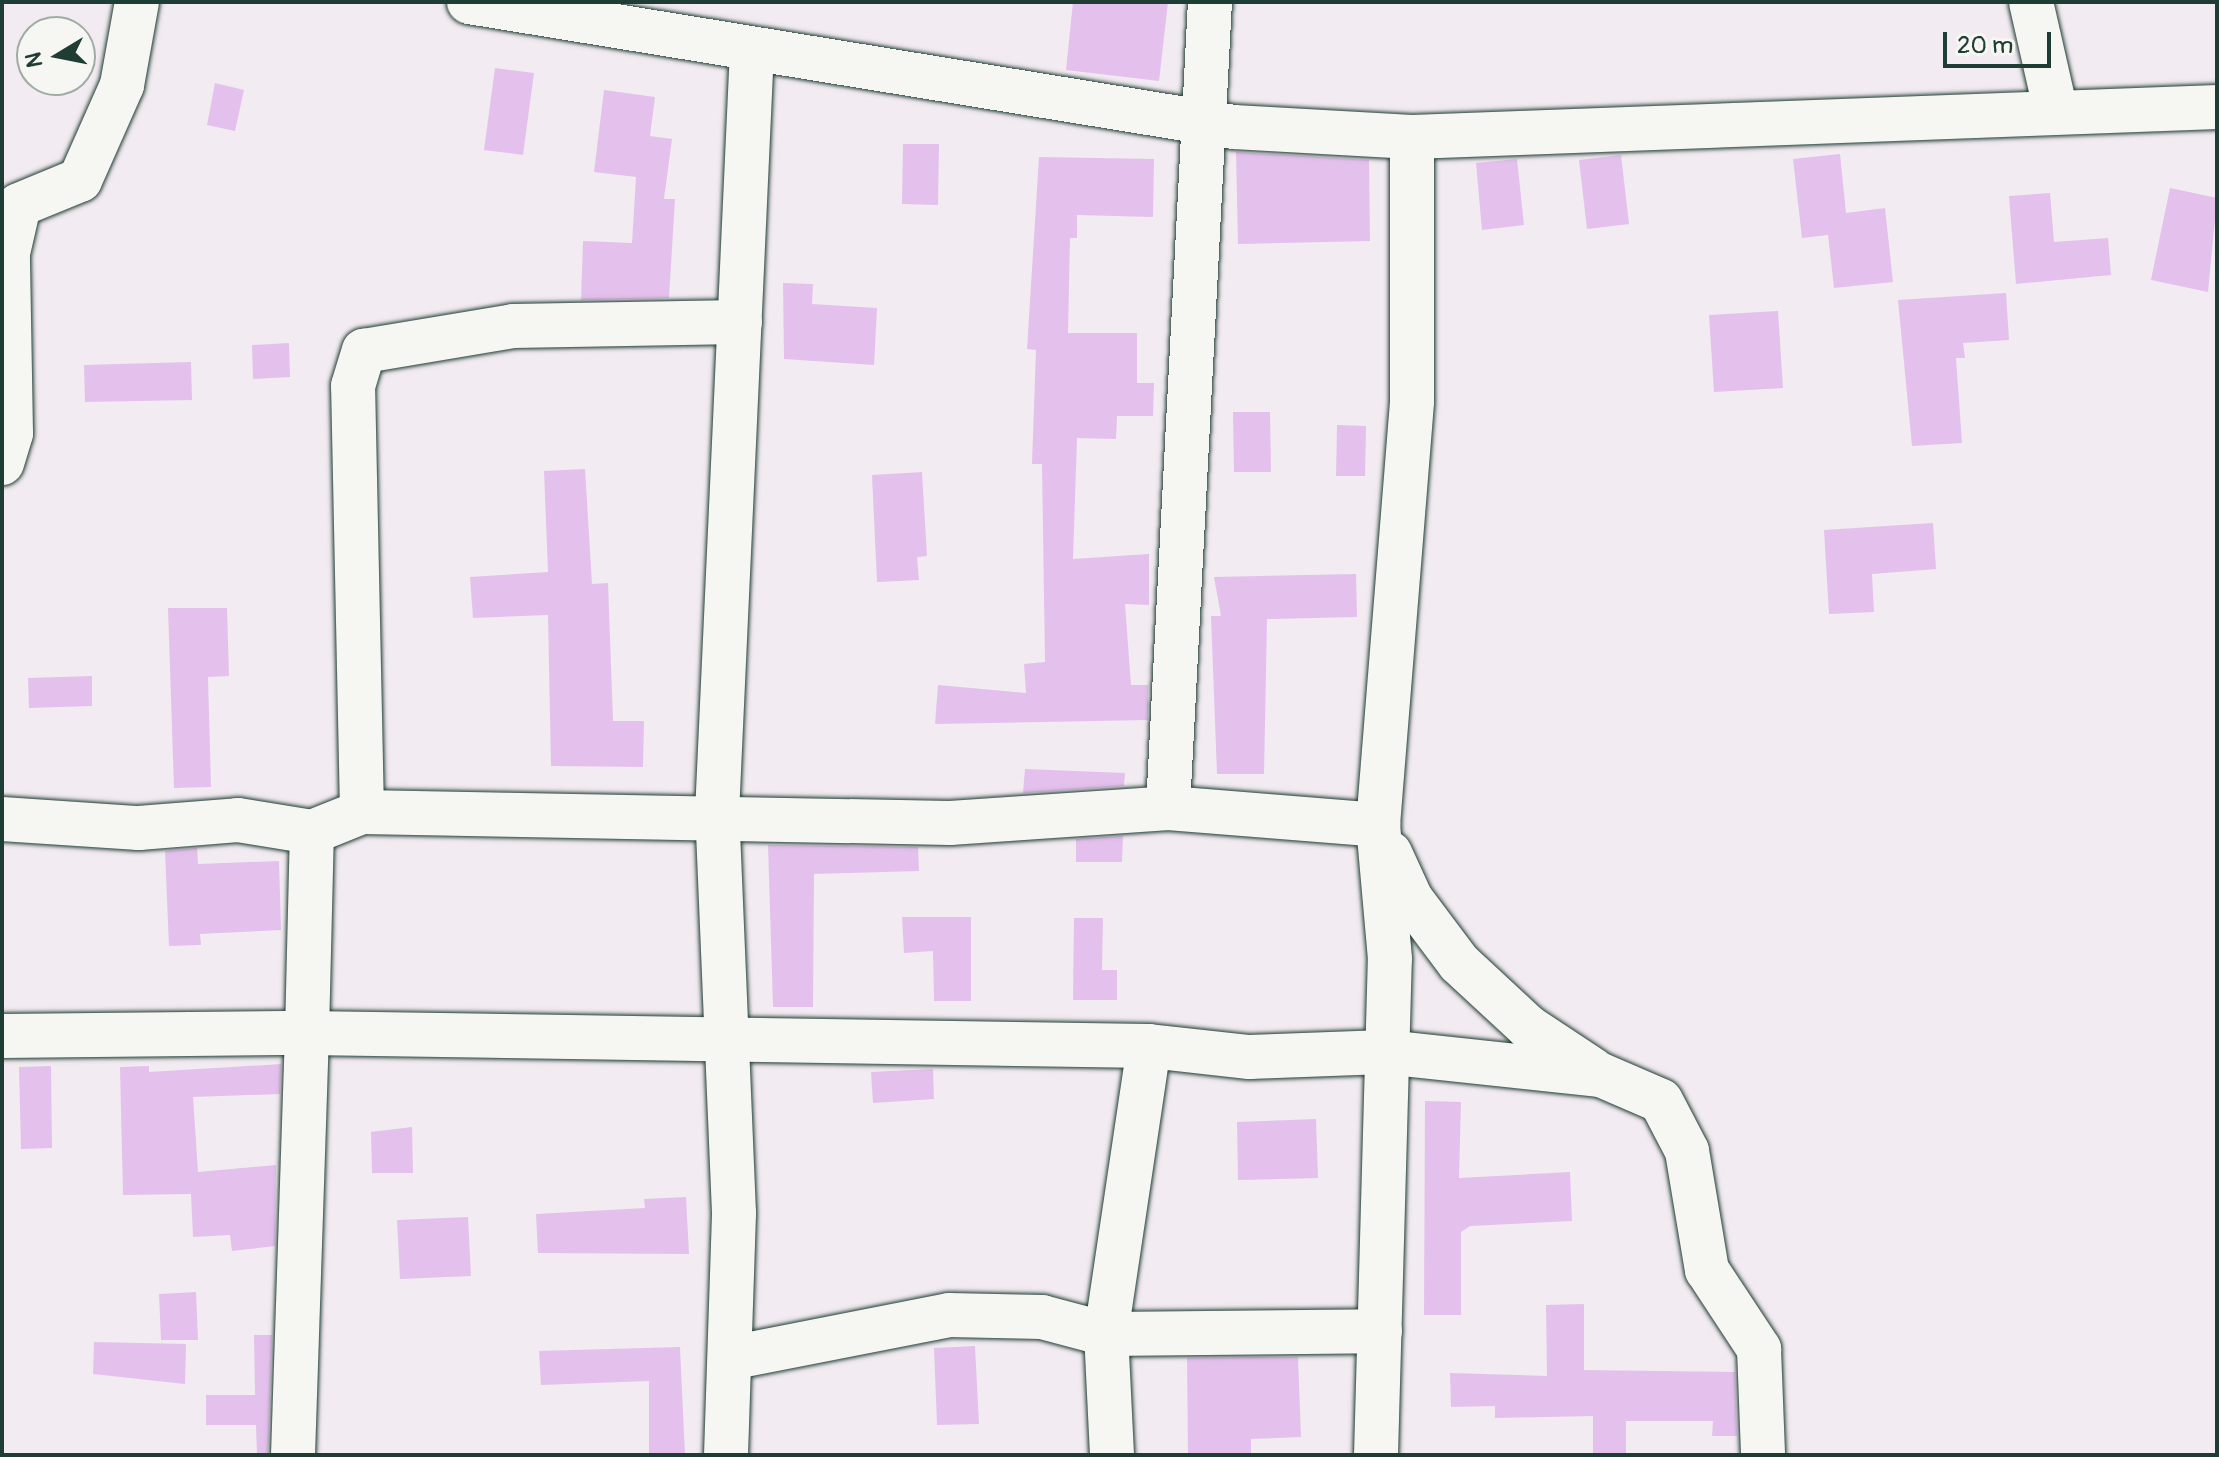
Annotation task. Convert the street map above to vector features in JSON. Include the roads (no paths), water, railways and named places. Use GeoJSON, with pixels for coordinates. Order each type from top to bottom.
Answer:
{"type":"FeatureCollection","features":[{"type":"Feature","properties":{"kind":"street"},"geometry":{"type":"LineString","coordinates":[[2,463],[11,433],[8,253],[19,205],[80,180],[122,85],[137,2]]}},
{"type":"Feature","properties":{"kind":"street"},"geometry":{"type":"LineString","coordinates":[[469,2],[1203,124],[1412,137],[2217,107]]}},
{"type":"Feature","properties":{"kind":"street"},"geometry":{"type":"LineString","coordinates":[[1168,808],[1210,2]]}},
{"type":"Feature","properties":{"kind":"street"},"geometry":{"type":"LineString","coordinates":[[2031,2],[2056,112]]}},
{"type":"Feature","properties":{"kind":"street"},"geometry":{"type":"LineString","coordinates":[[726,1455],[734,1213],[717,814],[752,50]]}},
{"type":"Feature","properties":{"kind":"street"},"geometry":{"type":"LineString","coordinates":[[1376,1455],[1390,959],[1378,825],[1412,401],[1412,137]]}},
{"type":"Feature","properties":{"kind":"street"},"geometry":{"type":"LineString","coordinates":[[362,812],[353,386],[364,351],[513,326],[740,322]]}},
{"type":"Feature","properties":{"kind":"street"},"geometry":{"type":"LineString","coordinates":[[2,819],[126,828],[238,820],[312,832],[362,812],[717,814],[950,823],[1168,808],[1378,825]]}},
{"type":"Feature","properties":{"kind":"street"},"geometry":{"type":"LineString","coordinates":[[1378,825],[1411,899],[1459,963],[1528,1027],[1601,1075],[1661,1101],[1687,1151],[1707,1270],[1759,1349],[1763,1455]]}},
{"type":"Feature","properties":{"kind":"street"},"geometry":{"type":"LineString","coordinates":[[293,1455],[312,832]]}},
{"type":"Feature","properties":{"kind":"street"},"geometry":{"type":"LineString","coordinates":[[2,1036],[307,1033],[725,1042],[1149,1046],[1249,1057],[1385,1052],[1601,1075]]}},
{"type":"Feature","properties":{"kind":"street"},"geometry":{"type":"LineString","coordinates":[[1112,1455],[1106,1334],[1149,1046]]}},
{"type":"Feature","properties":{"kind":"street"},"geometry":{"type":"LineString","coordinates":[[730,1358],[949,1315],[1042,1317],[1106,1334],[1380,1331]]}}]}
